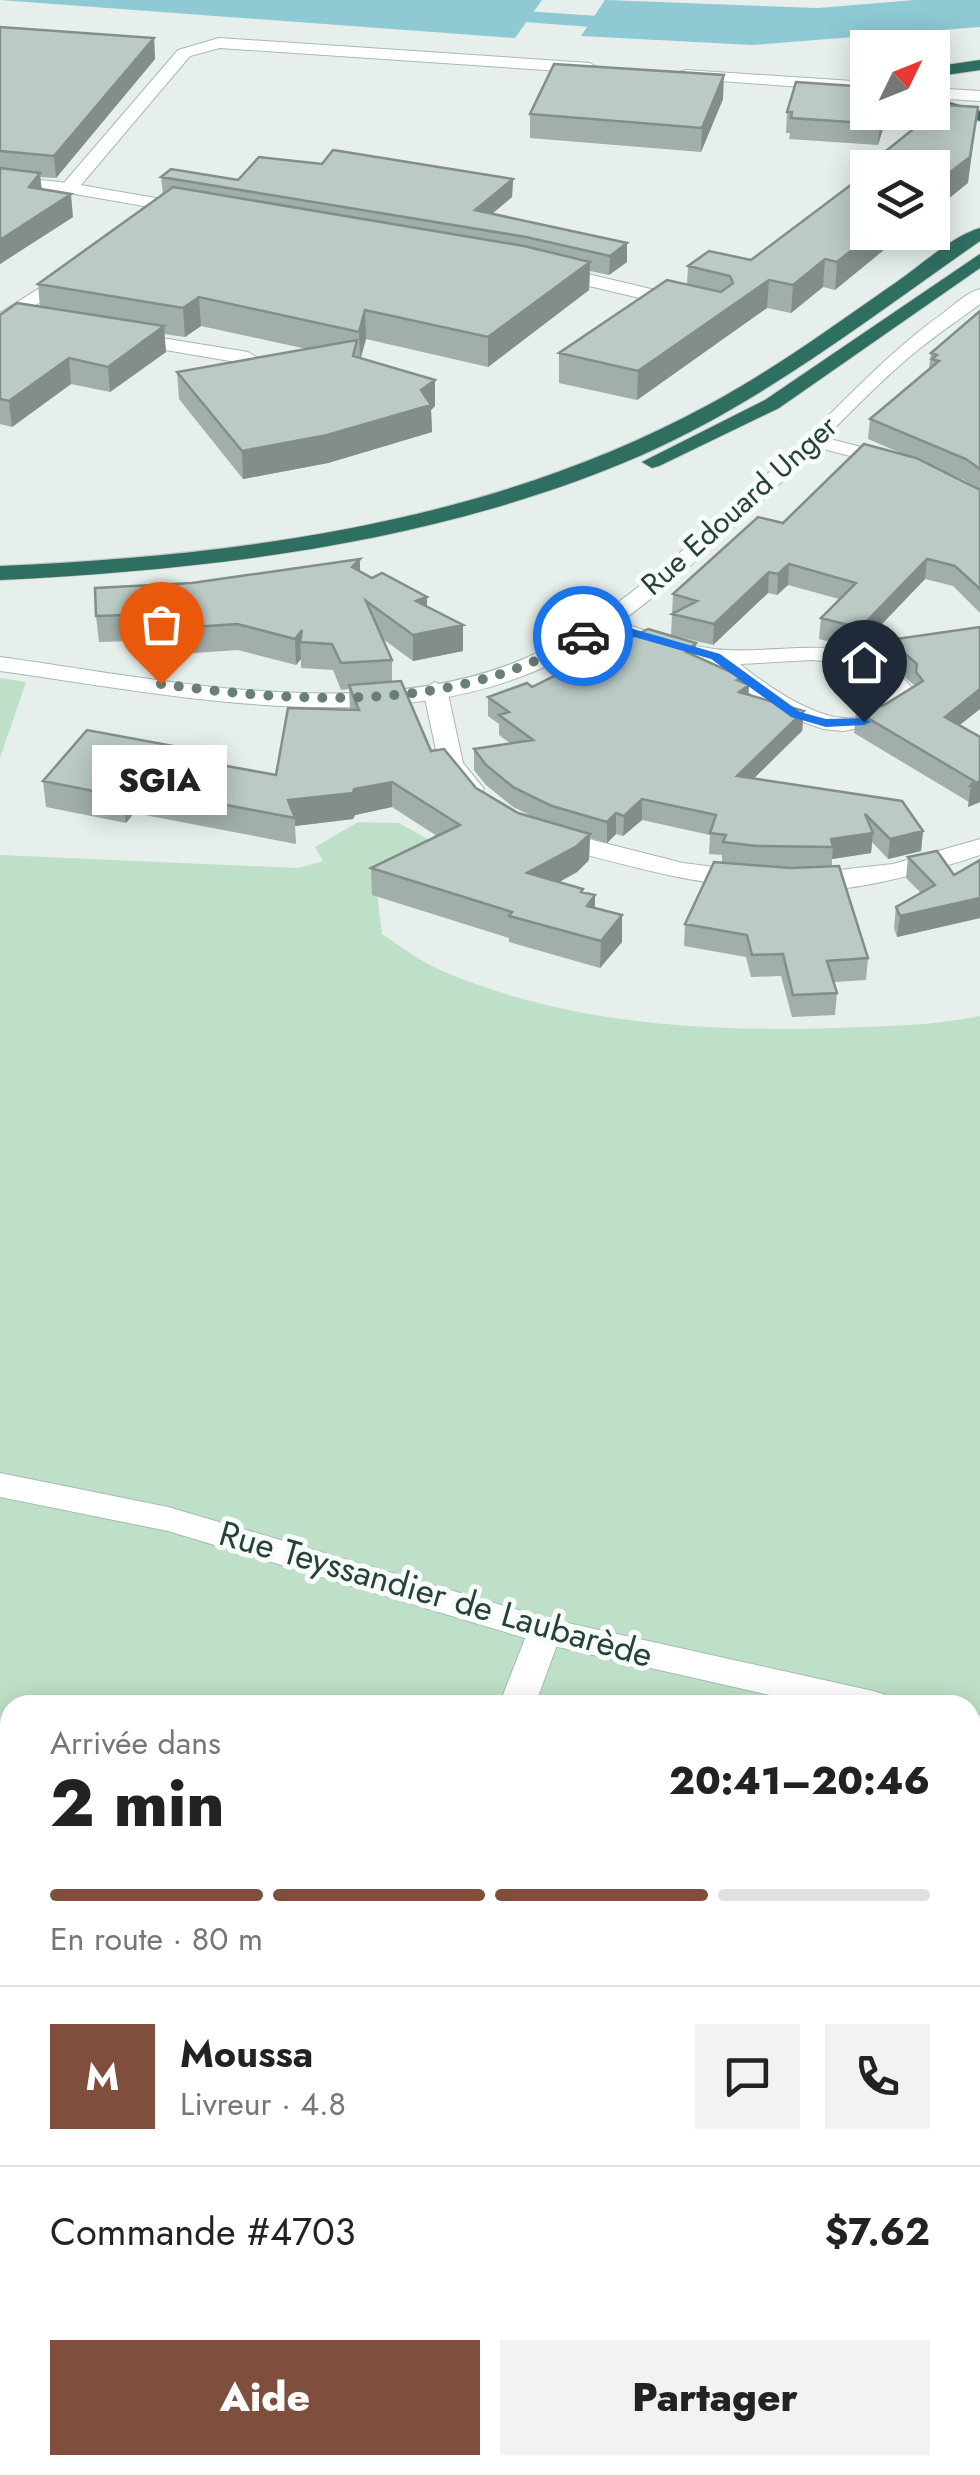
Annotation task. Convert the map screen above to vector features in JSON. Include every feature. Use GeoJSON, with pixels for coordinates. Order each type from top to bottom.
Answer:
{"type":"FeatureCollection","features":[{"type":"Feature","properties":{"kind":"highway"},"geometry":{"type":"LineString","coordinates":[[950,69],[980,64]]}},
{"type":"Feature","properties":{"kind":"highway"},"geometry":{"type":"LineString","coordinates":[[980,99],[976,110],[980,114]]}},
{"type":"Feature","properties":{"kind":"highway"},"geometry":{"type":"LineString","coordinates":[[950,106],[980,114]]}},
{"type":"Feature","properties":{"kind":"highway"},"geometry":{"type":"LineString","coordinates":[[0,574],[182,560],[319,541],[438,515],[536,487],[644,445],[715,410],[811,350],[976,234]]}},
{"type":"Feature","properties":{"kind":"highway"},"geometry":{"type":"LineString","coordinates":[[0,588],[232,573],[460,526],[572,492],[682,450],[788,394],[980,260]]}},
{"type":"Feature","properties":{"kind":"street"},"geometry":{"type":"LineString","coordinates":[[69,188],[184,53],[219,43],[608,69]]}},
{"type":"Feature","properties":{"kind":"street"},"geometry":{"type":"LineString","coordinates":[[666,73],[850,86]]}},
{"type":"Feature","properties":{"kind":"street"},"geometry":{"type":"LineString","coordinates":[[839,85],[850,82]]}},
{"type":"Feature","properties":{"kind":"street"},"geometry":{"type":"LineString","coordinates":[[950,95],[980,99]]}},
{"type":"Feature","properties":{"kind":"street"},"geometry":{"type":"LineString","coordinates":[[0,181],[69,188],[162,212],[207,212]]}},
{"type":"Feature","properties":{"kind":"street"},"geometry":{"type":"LineString","coordinates":[[12,320],[89,262]]}},
{"type":"Feature","properties":{"kind":"street"},"geometry":{"type":"LineString","coordinates":[[526,265],[699,306]]}},
{"type":"Feature","properties":{"kind":"street","name":"Rue Edouard Unger"},"geometry":{"type":"LineString","coordinates":[[0,664],[258,696],[358,698],[472,683],[532,664],[602,624],[690,554],[814,441],[900,354],[980,295]]}},
{"type":"Feature","properties":{"kind":"street"},"geometry":{"type":"LineString","coordinates":[[105,334],[248,358]]}},
{"type":"Feature","properties":{"kind":"street"},"geometry":{"type":"LineString","coordinates":[[814,441],[911,466]]}},
{"type":"Feature","properties":{"kind":"street"},"geometry":{"type":"LineString","coordinates":[[602,624],[715,656],[795,653],[858,658],[884,670],[900,688],[894,706],[864,722],[826,723],[795,715],[715,656]]}},
{"type":"Feature","properties":{"kind":"street"},"geometry":{"type":"LineString","coordinates":[[435,689],[451,764],[487,808]]}},
{"type":"Feature","properties":{"kind":"street"},"geometry":{"type":"LineString","coordinates":[[523,824],[559,841],[683,871],[772,883],[846,880],[936,863],[980,846]]}},
{"type":"Feature","properties":{"kind":"street","name":"Rue Teyssandier de Laubarède"},"geometry":{"type":"LineString","coordinates":[[0,1485],[168,1519],[545,1631],[829,1695]]}},
{"type":"Feature","properties":{"kind":"street"},"geometry":{"type":"LineString","coordinates":[[520,1695],[545,1631]]}},
{"type":"Feature","properties":{"kind":"green space"},"geometry":{"type":"Polygon","coordinates":[[[0,678],[26,682],[0,758],[0,678]]]}},
{"type":"Feature","properties":{"kind":"green space"},"geometry":{"type":"Polygon","coordinates":[[[358,822],[399,823],[444,848],[377,893],[382,934],[440,970],[536,1002],[635,1021],[735,1028],[890,1026],[980,1016],[980,1695],[0,1695],[0,855],[299,868],[323,861],[315,847],[358,822]]]}},
{"type":"Feature","properties":{"kind":"water"},"geometry":{"type":"Polygon","coordinates":[[[0,0],[542,0],[515,38],[0,0]]]}},
{"type":"Feature","properties":{"kind":"water"},"geometry":{"type":"Polygon","coordinates":[[[605,0],[818,8],[915,0],[980,0],[980,27],[850,30],[850,37],[753,45],[581,36],[605,0]]]}},
{"type":"Feature","properties":{"kind":"building"},"geometry":{"type":"Polygon","coordinates":[[[0,27],[154,38],[54,156],[0,151],[0,27]]]}},
{"type":"Feature","properties":{"kind":"building"},"geometry":{"type":"Polygon","coordinates":[[[554,64],[724,75],[702,128],[530,114],[554,64]]]}},
{"type":"Feature","properties":{"kind":"building"},"geometry":{"type":"Polygon","coordinates":[[[796,82],[850,86],[850,122],[791,118],[792,112],[787,112],[796,82]]]}},
{"type":"Feature","properties":{"kind":"building"},"geometry":{"type":"Polygon","coordinates":[[[950,105],[978,107],[970,157],[950,172],[950,150],[887,150],[912,130],[950,130],[950,105]]]}},
{"type":"Feature","properties":{"kind":"building"},"geometry":{"type":"Polygon","coordinates":[[[333,150],[513,179],[475,210],[627,243],[610,256],[526,237],[161,177],[171,169],[238,180],[259,157],[322,164],[333,150]]]}},
{"type":"Feature","properties":{"kind":"building"},"geometry":{"type":"Polygon","coordinates":[[[0,168],[40,173],[29,187],[71,194],[0,240],[0,168]]]}},
{"type":"Feature","properties":{"kind":"building"},"geometry":{"type":"Polygon","coordinates":[[[850,186],[852,250],[837,262],[825,259],[793,285],[769,280],[638,371],[559,353],[667,280],[721,292],[733,283],[730,276],[688,266],[709,251],[751,260],[850,186]]]}},
{"type":"Feature","properties":{"kind":"building"},"geometry":{"type":"Polygon","coordinates":[[[173,187],[524,246],[590,262],[488,337],[365,310],[359,332],[199,297],[183,308],[38,284],[173,187]]]}},
{"type":"Feature","properties":{"kind":"building"},"geometry":{"type":"Polygon","coordinates":[[[17,303],[164,326],[108,367],[69,358],[9,401],[0,399],[0,315],[17,303]]]}},
{"type":"Feature","properties":{"kind":"building"},"geometry":{"type":"Polygon","coordinates":[[[980,311],[980,469],[966,459],[870,419],[939,361],[932,359],[937,355],[931,353],[980,311]]]}},
{"type":"Feature","properties":{"kind":"building"},"geometry":{"type":"Polygon","coordinates":[[[357,340],[353,356],[435,380],[421,390],[431,405],[327,435],[242,451],[177,372],[357,340]]]}},
{"type":"Feature","properties":{"kind":"building"},"geometry":{"type":"Polygon","coordinates":[[[864,444],[916,458],[980,490],[980,589],[955,566],[927,559],[860,628],[821,618],[856,583],[789,564],[778,574],[769,572],[714,624],[672,614],[697,601],[673,594],[758,517],[783,523],[864,444]]]}},
{"type":"Feature","properties":{"kind":"building"},"geometry":{"type":"Polygon","coordinates":[[[360,559],[352,567],[372,578],[382,573],[427,597],[416,601],[463,625],[413,635],[366,601],[392,660],[341,663],[332,644],[300,642],[302,630],[295,639],[237,624],[164,629],[162,614],[96,616],[95,588],[192,583],[360,559]]]}},
{"type":"Feature","properties":{"kind":"building"},"geometry":{"type":"Polygon","coordinates":[[[980,627],[980,689],[945,717],[980,737],[980,781],[971,785],[974,781],[856,711],[884,705],[923,681],[916,672],[917,664],[889,640],[980,627]]]}},
{"type":"Feature","properties":{"kind":"building"},"geometry":{"type":"Polygon","coordinates":[[[648,629],[696,643],[686,652],[742,677],[737,680],[749,685],[739,692],[804,711],[737,776],[902,801],[923,831],[890,839],[865,814],[873,833],[831,839],[833,847],[723,842],[726,835],[710,833],[716,815],[642,799],[624,816],[616,813],[607,822],[552,806],[513,787],[486,765],[474,749],[533,740],[499,715],[509,712],[488,697],[527,683],[532,687],[648,629]]]}},
{"type":"Feature","properties":{"kind":"building"},"geometry":{"type":"Polygon","coordinates":[[[401,681],[431,751],[444,749],[476,788],[518,813],[590,834],[577,846],[527,873],[583,889],[581,892],[595,895],[587,906],[622,915],[601,941],[509,916],[512,912],[371,868],[460,825],[392,782],[354,789],[353,793],[288,800],[295,818],[131,787],[123,797],[43,781],[87,730],[206,752],[199,761],[276,775],[288,708],[359,710],[349,685],[401,681]]]}},
{"type":"Feature","properties":{"kind":"building"},"geometry":{"type":"Polygon","coordinates":[[[937,851],[954,875],[980,860],[980,898],[900,916],[896,907],[935,885],[908,857],[937,851]]]}},
{"type":"Feature","properties":{"kind":"building"},"geometry":{"type":"Polygon","coordinates":[[[714,862],[791,868],[839,866],[868,958],[827,961],[837,993],[793,995],[783,954],[752,955],[747,935],[685,924],[714,862]]]}},
{"type":"Feature","properties":{"kind":"waterway"},"geometry":{"type":"LineString","coordinates":[[477,14],[644,25]]}},
{"type":"Feature","properties":{"kind":"way so far"},"geometry":{"type":"LineString","coordinates":[[161,684],[258,696],[358,698],[472,683],[532,664],[583,636]]}},
{"type":"Feature","properties":{"kind":"place","name":"SGIA"},"geometry":{"type":"Point","coordinates":[161,684]}},
{"type":"Feature","properties":{"kind":"route"},"geometry":{"type":"LineString","coordinates":[[583,636],[602,624],[715,656],[795,715],[826,723],[864,722]]}}]}
